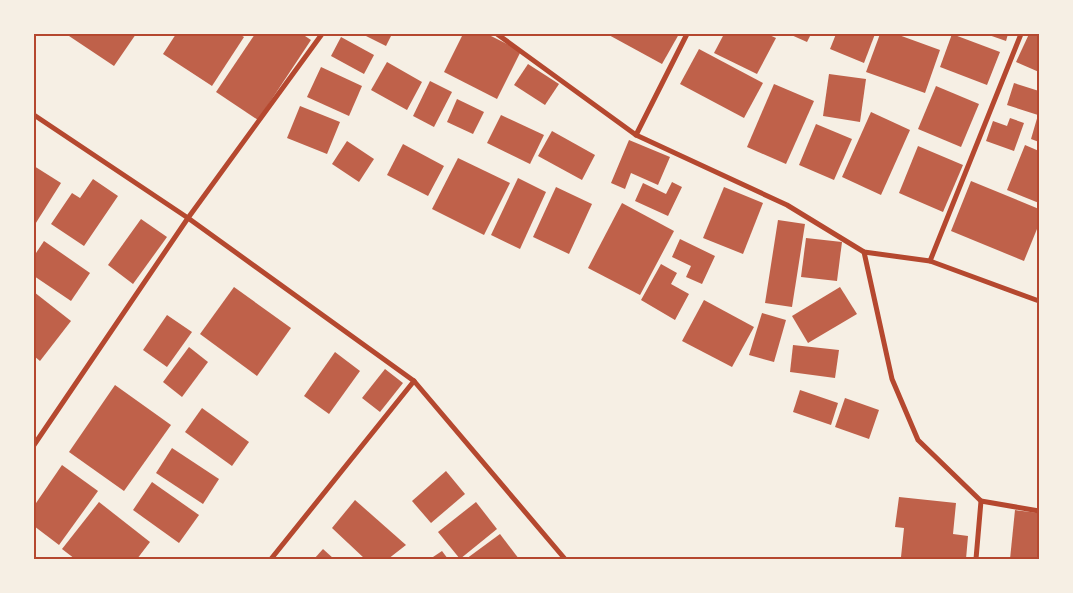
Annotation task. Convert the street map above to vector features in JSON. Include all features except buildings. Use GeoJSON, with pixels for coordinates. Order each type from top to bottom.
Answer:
{"type":"FeatureCollection","features":[{"type":"Feature","properties":{"kind":"street"},"geometry":{"type":"LineString","coordinates":[[34,444],[188,218],[322,34]]}},
{"type":"Feature","properties":{"kind":"street"},"geometry":{"type":"LineString","coordinates":[[498,34],[636,134],[787,205],[864,252],[930,261],[1039,301]]}},
{"type":"Feature","properties":{"kind":"street"},"geometry":{"type":"LineString","coordinates":[[636,134],[687,34]]}},
{"type":"Feature","properties":{"kind":"street"},"geometry":{"type":"LineString","coordinates":[[930,261],[1021,34]]}},
{"type":"Feature","properties":{"kind":"street"},"geometry":{"type":"LineString","coordinates":[[34,115],[188,218],[414,381],[565,559]]}},
{"type":"Feature","properties":{"kind":"street"},"geometry":{"type":"LineString","coordinates":[[864,252],[892,379],[918,440],[981,501],[1039,511]]}},
{"type":"Feature","properties":{"kind":"street"},"geometry":{"type":"LineString","coordinates":[[271,559],[414,381]]}},
{"type":"Feature","properties":{"kind":"street"},"geometry":{"type":"LineString","coordinates":[[976,559],[981,501]]}}]}
